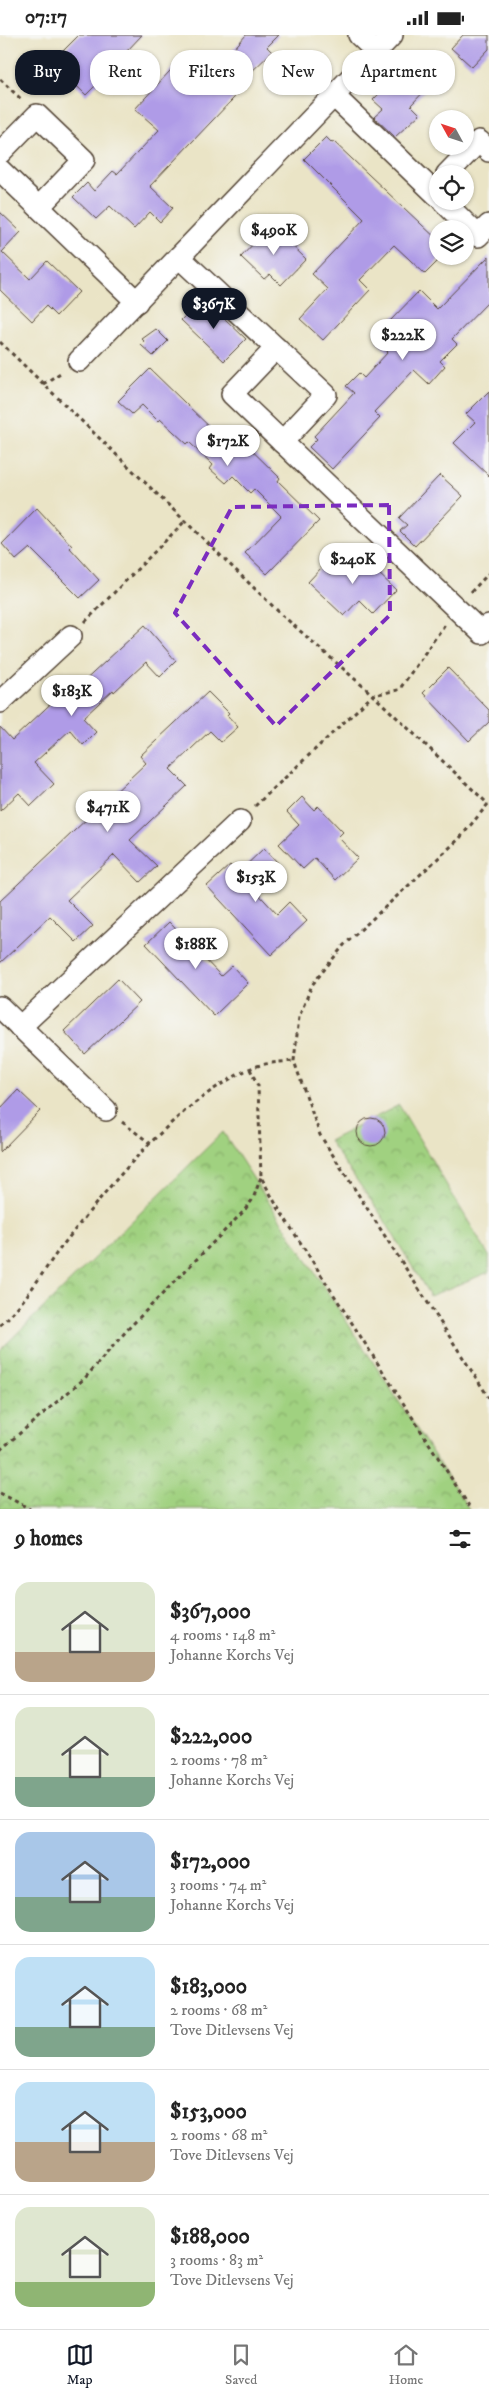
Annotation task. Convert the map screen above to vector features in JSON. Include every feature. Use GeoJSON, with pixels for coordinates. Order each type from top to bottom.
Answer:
{"type":"FeatureCollection","features":[{"type":"Feature","properties":{"kind":"street"},"geometry":{"type":"LineString","coordinates":[[359,35],[375,50]]}},
{"type":"Feature","properties":{"kind":"street"},"geometry":{"type":"LineString","coordinates":[[377,50],[392,35]]}},
{"type":"Feature","properties":{"kind":"street"},"geometry":{"type":"LineString","coordinates":[[79,361],[342,87]]}},
{"type":"Feature","properties":{"kind":"street"},"geometry":{"type":"LineString","coordinates":[[334,96],[429,185]]}},
{"type":"Feature","properties":{"kind":"street"},"geometry":{"type":"LineString","coordinates":[[0,153],[36,115],[84,160],[39,207]]}},
{"type":"Feature","properties":{"kind":"street"},"geometry":{"type":"LineString","coordinates":[[456,165],[479,141],[489,151]]}},
{"type":"Feature","properties":{"kind":"street"},"geometry":{"type":"LineString","coordinates":[[0,170],[136,301]]}},
{"type":"Feature","properties":{"kind":"street"},"geometry":{"type":"LineString","coordinates":[[453,210],[478,236],[489,225]]}},
{"type":"Feature","properties":{"kind":"street"},"geometry":{"type":"LineString","coordinates":[[179,257],[326,395],[282,442]]}},
{"type":"Feature","properties":{"kind":"street"},"geometry":{"type":"LineString","coordinates":[[276,348],[232,395],[482,633],[489,625]]}},
{"type":"Feature","properties":{"kind":"street"},"geometry":{"type":"LineString","coordinates":[[0,702],[71,636]]}},
{"type":"Feature","properties":{"kind":"street"},"geometry":{"type":"LineString","coordinates":[[20,1027],[240,821]]}},
{"type":"Feature","properties":{"kind":"street"},"geometry":{"type":"LineString","coordinates":[[0,1007],[106,1109]]}},
{"type":"Feature","properties":{"kind":"path"},"geometry":{"type":"LineString","coordinates":[[0,79],[36,115]]}},
{"type":"Feature","properties":{"kind":"path"},"geometry":{"type":"LineString","coordinates":[[0,342],[282,615],[373,695],[489,804],[460,838],[344,945],[312,985],[299,1017],[294,1061],[320,1135],[489,1398]]}},
{"type":"Feature","properties":{"kind":"path"},"geometry":{"type":"LineString","coordinates":[[71,636],[184,521]]}},
{"type":"Feature","properties":{"kind":"path"},"geometry":{"type":"LineString","coordinates":[[240,821],[373,695],[399,690],[456,608],[489,573]]}},
{"type":"Feature","properties":{"kind":"path"},"geometry":{"type":"LineString","coordinates":[[0,1325],[107,1191],[151,1144],[189,1108],[224,1083],[250,1069],[269,1063],[294,1061]]}},
{"type":"Feature","properties":{"kind":"path"},"geometry":{"type":"LineString","coordinates":[[0,1450],[85,1378],[128,1329],[243,1212],[253,1199],[261,1177],[258,1086],[250,1069]]}},
{"type":"Feature","properties":{"kind":"path"},"geometry":{"type":"LineString","coordinates":[[106,1109],[151,1144]]}},
{"type":"Feature","properties":{"kind":"path"},"geometry":{"type":"LineString","coordinates":[[261,1177],[277,1206],[471,1509]]}},
{"type":"Feature","properties":{"kind":"path"},"geometry":{"type":"LineString","coordinates":[[0,1493],[30,1509]]}},
{"type":"Feature","properties":{"kind":"highlighted area"},"geometry":{"type":"Polygon","coordinates":[[[389,505],[390,615],[276,726],[175,613],[232,507],[389,505]]]}},
{"type":"Feature","properties":{"kind":"green space"},"geometry":{"type":"Polygon","coordinates":[[[399,1105],[489,1256],[489,1272],[430,1296],[382,1216],[329,1141],[399,1105]]]}},
{"type":"Feature","properties":{"kind":"green space"},"geometry":{"type":"Polygon","coordinates":[[[223,1132],[469,1509],[0,1509],[0,1350],[223,1132]]]}},
{"type":"Feature","properties":{"kind":"building"},"geometry":{"type":"Polygon","coordinates":[[[79,35],[142,35],[128,50],[90,50],[90,91],[86,95],[80,89],[80,50],[64,50],[79,35]]]}},
{"type":"Feature","properties":{"kind":"building"},"geometry":{"type":"Polygon","coordinates":[[[246,35],[279,35],[267,47],[270,50],[263,50],[263,61],[253,70],[253,50],[233,50],[246,35]]]}},
{"type":"Feature","properties":{"kind":"building"},"geometry":{"type":"Polygon","coordinates":[[[463,35],[489,35],[489,49],[472,67],[451,48],[463,35]]]}},
{"type":"Feature","properties":{"kind":"building"},"geometry":{"type":"Polygon","coordinates":[[[170,71],[170,95],[237,95],[150,186],[173,208],[160,222],[150,212],[134,229],[110,206],[96,219],[73,197],[87,183],[94,191],[113,171],[117,174],[159,130],[135,109],[148,95],[160,95],[160,82],[170,71]]]}},
{"type":"Feature","properties":{"kind":"building"},"geometry":{"type":"Polygon","coordinates":[[[378,95],[421,95],[411,105],[420,114],[395,137],[374,117],[383,109],[373,100],[378,95]]]}},
{"type":"Feature","properties":{"kind":"building"},"geometry":{"type":"Polygon","coordinates":[[[326,137],[332,143],[334,142],[429,232],[429,265],[434,265],[425,274],[394,245],[360,280],[370,290],[323,340],[300,319],[328,289],[312,274],[364,219],[304,159],[326,137]]]}},
{"type":"Feature","properties":{"kind":"building"},"geometry":{"type":"Polygon","coordinates":[[[0,212],[21,232],[2,252],[30,279],[47,261],[79,292],[56,316],[46,306],[32,321],[0,290],[0,212]]]}},
{"type":"Feature","properties":{"kind":"building"},"geometry":{"type":"Polygon","coordinates":[[[271,225],[306,259],[281,285],[270,274],[264,279],[241,257],[271,225]]]}},
{"type":"Feature","properties":{"kind":"building"},"geometry":{"type":"Polygon","coordinates":[[[489,256],[489,301],[452,339],[457,344],[440,361],[445,366],[429,384],[414,370],[374,412],[380,418],[332,469],[309,447],[317,439],[314,436],[354,393],[346,386],[359,373],[364,378],[388,352],[376,341],[392,324],[389,322],[419,291],[437,309],[489,256]]]}},
{"type":"Feature","properties":{"kind":"building"},"geometry":{"type":"Polygon","coordinates":[[[203,298],[246,339],[224,361],[181,320],[203,298]]]}},
{"type":"Feature","properties":{"kind":"building"},"geometry":{"type":"Polygon","coordinates":[[[156,329],[168,341],[153,356],[141,345],[144,341],[142,339],[156,329]]]}},
{"type":"Feature","properties":{"kind":"building"},"geometry":{"type":"Polygon","coordinates":[[[150,369],[218,435],[220,433],[226,439],[233,432],[280,478],[278,481],[319,521],[267,574],[245,553],[281,516],[254,489],[250,493],[233,476],[226,483],[210,469],[213,465],[189,442],[187,444],[160,419],[158,421],[142,405],[132,414],[118,401],[150,369]]]}},
{"type":"Feature","properties":{"kind":"building"},"geometry":{"type":"Polygon","coordinates":[[[489,391],[489,476],[454,443],[475,422],[466,414],[489,391]]]}},
{"type":"Feature","properties":{"kind":"building"},"geometry":{"type":"Polygon","coordinates":[[[440,475],[463,496],[415,546],[400,531],[407,525],[399,518],[440,475]]]}},
{"type":"Feature","properties":{"kind":"building"},"geometry":{"type":"Polygon","coordinates":[[[37,508],[72,546],[70,548],[99,580],[80,598],[30,548],[16,560],[2,544],[37,508]]]}},
{"type":"Feature","properties":{"kind":"building"},"geometry":{"type":"Polygon","coordinates":[[[354,550],[396,590],[373,614],[359,600],[344,616],[308,582],[322,567],[331,575],[354,550]]]}},
{"type":"Feature","properties":{"kind":"building"},"geometry":{"type":"Polygon","coordinates":[[[145,625],[176,661],[160,677],[146,662],[114,692],[113,690],[83,718],[96,732],[83,745],[70,730],[34,763],[54,784],[31,806],[19,793],[0,811],[0,727],[12,740],[76,680],[80,685],[145,625]]]}},
{"type":"Feature","properties":{"kind":"building"},"geometry":{"type":"Polygon","coordinates":[[[448,668],[489,710],[489,722],[469,741],[423,693],[448,668]]]}},
{"type":"Feature","properties":{"kind":"building"},"geometry":{"type":"Polygon","coordinates":[[[208,692],[229,713],[227,715],[238,727],[221,742],[210,731],[170,769],[187,786],[130,840],[157,866],[140,882],[114,855],[67,900],[93,926],[76,942],[50,916],[0,963],[0,901],[146,763],[140,756],[208,692]]]}},
{"type":"Feature","properties":{"kind":"building"},"geometry":{"type":"Polygon","coordinates":[[[302,797],[314,810],[318,806],[343,832],[338,837],[358,858],[335,880],[315,858],[303,869],[279,844],[299,825],[287,812],[302,797]]]}},
{"type":"Feature","properties":{"kind":"building"},"geometry":{"type":"Polygon","coordinates":[[[264,848],[278,863],[252,887],[277,914],[289,902],[307,921],[271,955],[207,886],[230,865],[238,873],[264,848]]]}},
{"type":"Feature","properties":{"kind":"building"},"geometry":{"type":"Polygon","coordinates":[[[169,922],[221,976],[232,966],[248,983],[214,1016],[146,944],[169,922]]]}},
{"type":"Feature","properties":{"kind":"building"},"geometry":{"type":"Polygon","coordinates":[[[118,979],[140,1002],[85,1054],[64,1031],[118,979]]]}},
{"type":"Feature","properties":{"kind":"building"},"geometry":{"type":"Polygon","coordinates":[[[18,1090],[40,1111],[0,1152],[0,1109],[18,1090]]]}},
{"type":"Feature","properties":{"kind":"building"},"geometry":{"type":"Polygon","coordinates":[[[371,1118],[381,1122],[385,1132],[381,1142],[371,1146],[361,1142],[357,1132],[361,1122],[371,1118]]]}}]}
